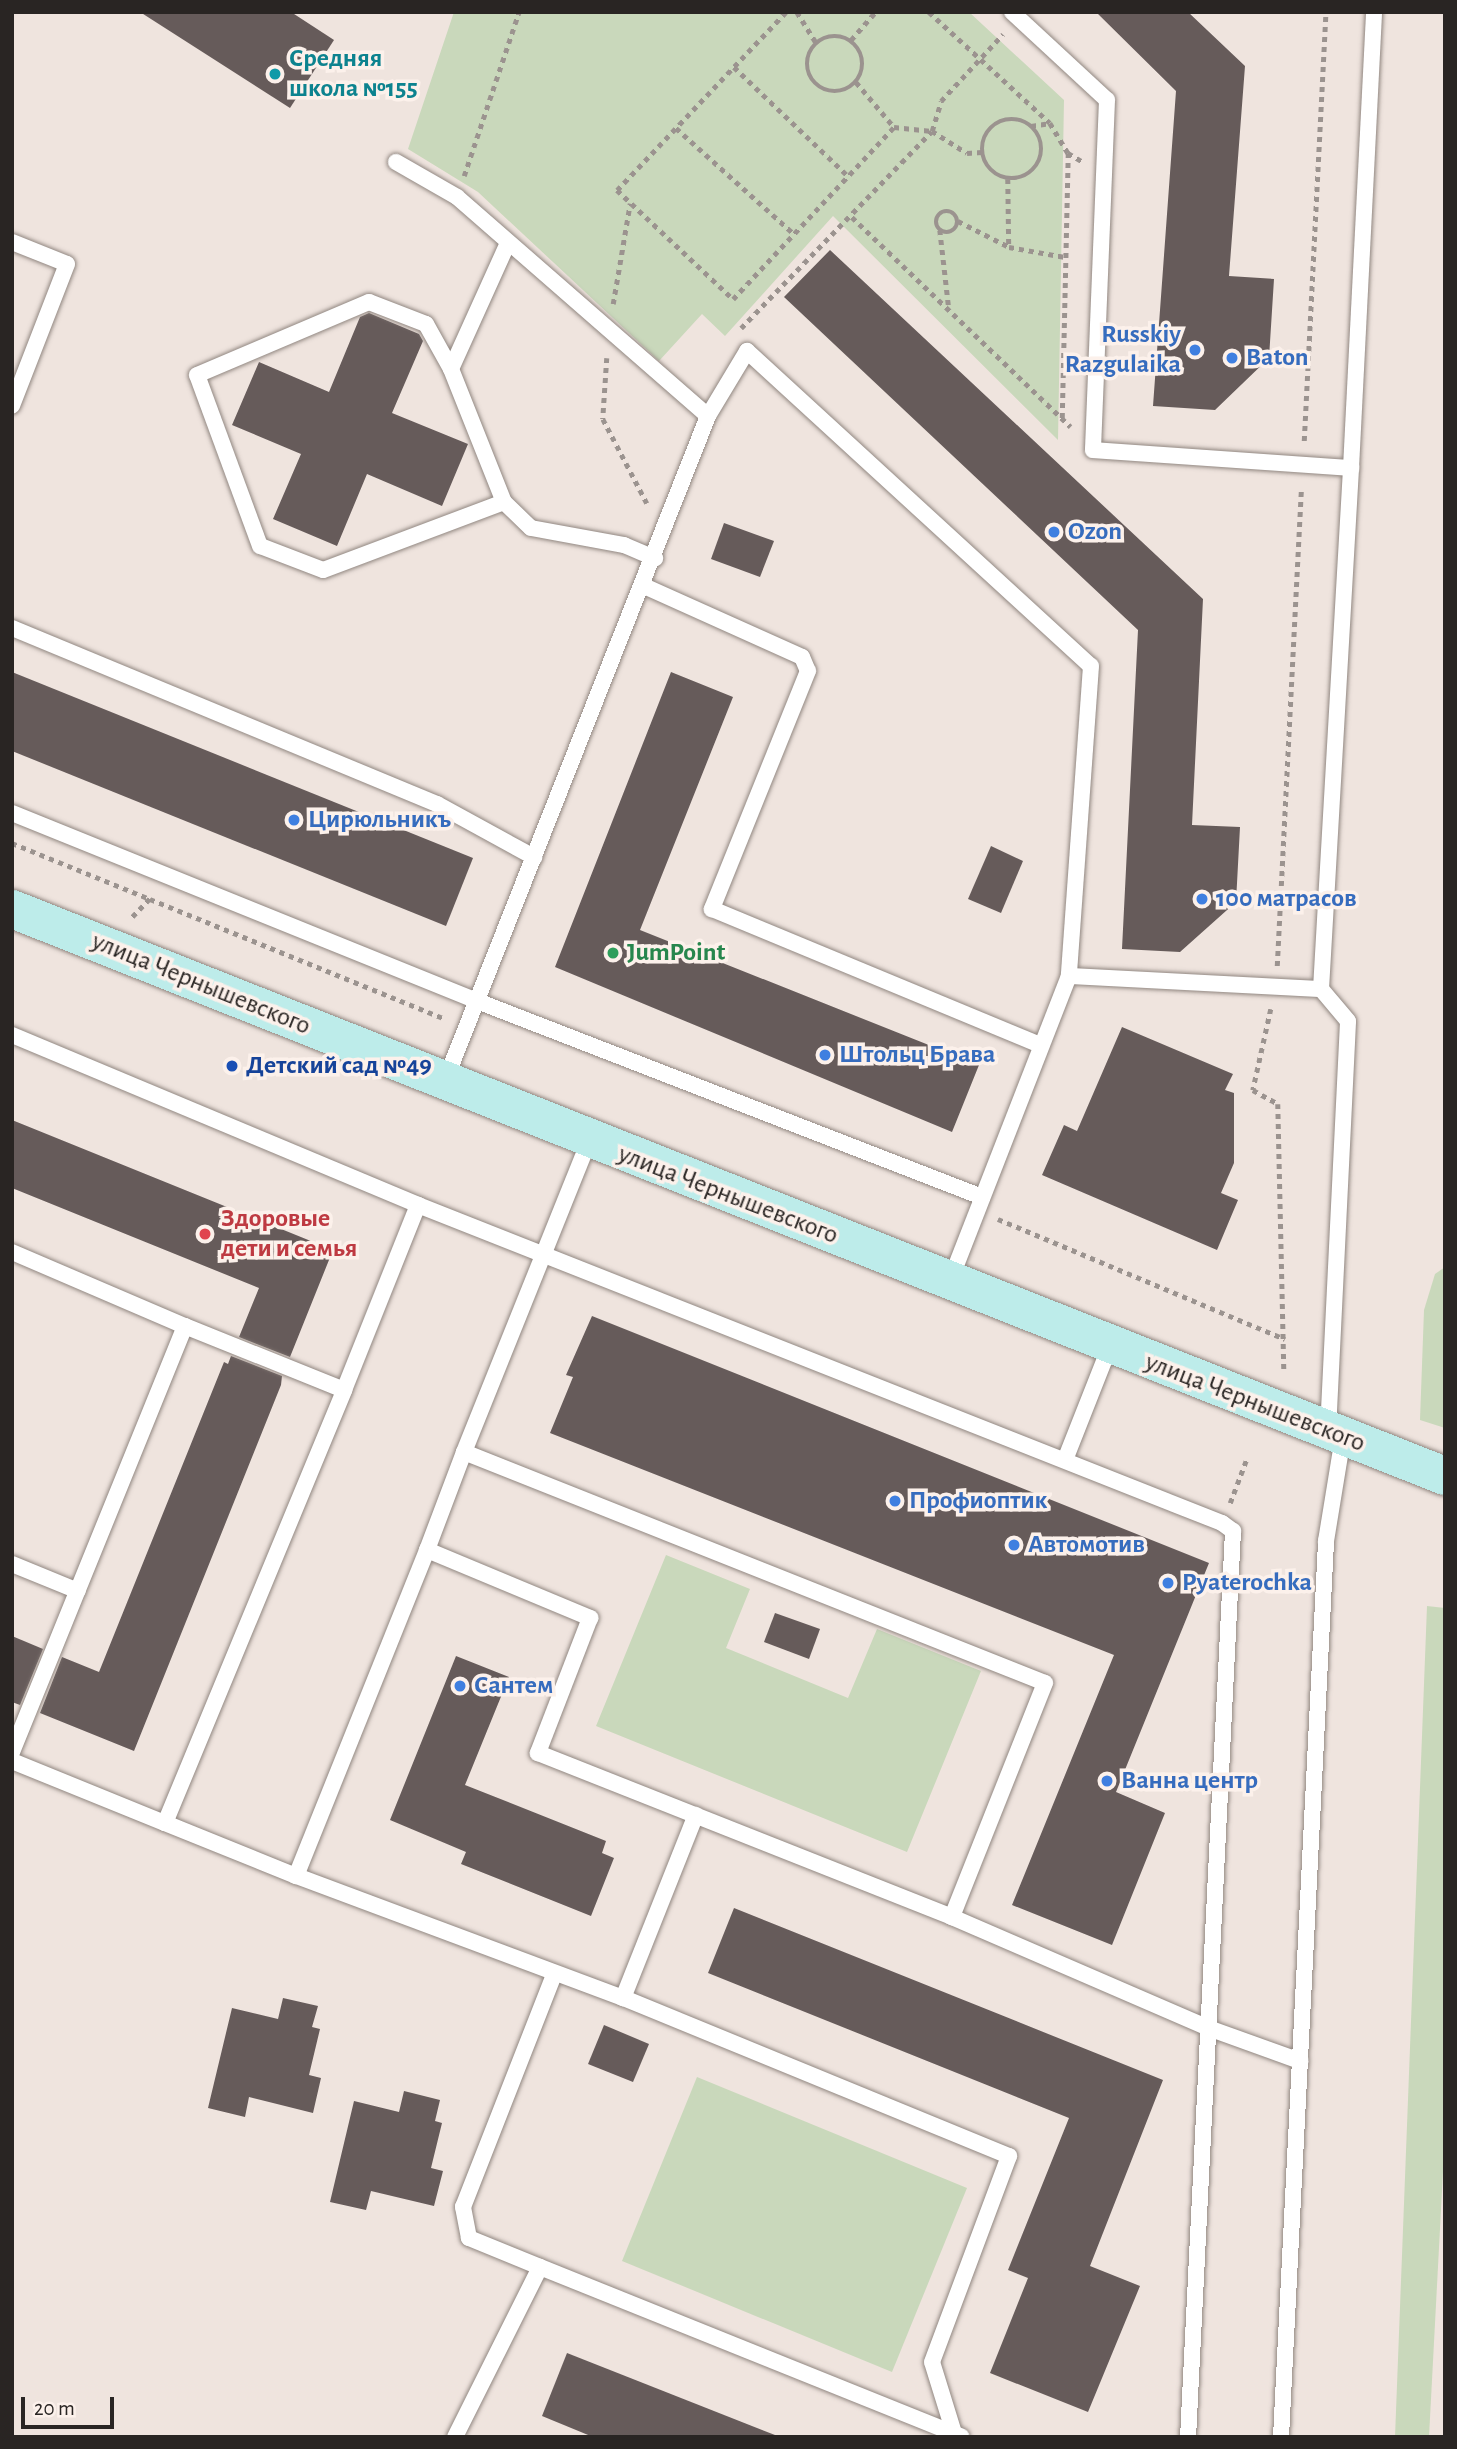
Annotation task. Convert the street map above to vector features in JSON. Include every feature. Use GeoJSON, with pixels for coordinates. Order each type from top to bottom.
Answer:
{"type":"FeatureCollection","features":[{"type":"Feature","properties":{"kind":"main road","name":"улица Чернышевского"},"geometry":{"type":"LineString","coordinates":[[12,909],[589,1141],[1445,1476]]}},
{"type":"Feature","properties":{"kind":"lane"},"geometry":{"type":"LineString","coordinates":[[1282,2437],[1326,1541],[1335,1434],[1348,1021],[1321,989],[1374,12]]}},
{"type":"Feature","properties":{"kind":"lane"},"geometry":{"type":"LineString","coordinates":[[1015,15],[1107,100],[1102,172],[1093,450],[1351,468]]}},
{"type":"Feature","properties":{"kind":"lane"},"geometry":{"type":"LineString","coordinates":[[396,162],[457,197],[708,416]]}},
{"type":"Feature","properties":{"kind":"lane"},"geometry":{"type":"LineString","coordinates":[[12,242],[67,264],[12,406]]}},
{"type":"Feature","properties":{"kind":"lane"},"geometry":{"type":"LineString","coordinates":[[451,369],[508,243]]}},
{"type":"Feature","properties":{"kind":"lane"},"geometry":{"type":"LineString","coordinates":[[503,502],[323,570],[260,546],[197,375],[369,302],[426,324],[451,369],[503,502],[531,528],[624,545],[655,558]]}},
{"type":"Feature","properties":{"kind":"lane"},"geometry":{"type":"LineString","coordinates":[[445,1081],[644,586],[708,416],[747,351],[1091,666],[1069,976],[950,1281]]}},
{"type":"Feature","properties":{"kind":"lane"},"geometry":{"type":"LineString","coordinates":[[644,586],[803,657],[808,671],[712,909],[1041,1045]]}},
{"type":"Feature","properties":{"kind":"lane"},"geometry":{"type":"LineString","coordinates":[[12,628],[437,804],[534,857]]}},
{"type":"Feature","properties":{"kind":"lane"},"geometry":{"type":"LineString","coordinates":[[12,813],[477,1001],[982,1197]]}},
{"type":"Feature","properties":{"kind":"lane"},"geometry":{"type":"LineString","coordinates":[[1069,976],[1321,989]]}},
{"type":"Feature","properties":{"kind":"lane"},"geometry":{"type":"LineString","coordinates":[[12,1035],[418,1205],[1223,1523],[1233,1531],[1211,2029],[1188,2437]]}},
{"type":"Feature","properties":{"kind":"lane"},"geometry":{"type":"LineString","coordinates":[[296,1876],[589,1141]]}},
{"type":"Feature","properties":{"kind":"lane"},"geometry":{"type":"LineString","coordinates":[[165,1823],[418,1205]]}},
{"type":"Feature","properties":{"kind":"lane"},"geometry":{"type":"LineString","coordinates":[[12,1252],[344,1390]]}},
{"type":"Feature","properties":{"kind":"lane"},"geometry":{"type":"LineString","coordinates":[[12,1753],[185,1326]]}},
{"type":"Feature","properties":{"kind":"lane"},"geometry":{"type":"LineString","coordinates":[[1065,1460],[1111,1346]]}},
{"type":"Feature","properties":{"kind":"lane"},"geometry":{"type":"LineString","coordinates":[[464,1452],[1045,1683],[951,1917]]}},
{"type":"Feature","properties":{"kind":"lane"},"geometry":{"type":"LineString","coordinates":[[427,1550],[590,1618],[538,1753],[951,1917],[1211,2029],[1300,2061]]}},
{"type":"Feature","properties":{"kind":"lane"},"geometry":{"type":"LineString","coordinates":[[12,1564],[78,1591]]}},
{"type":"Feature","properties":{"kind":"lane"},"geometry":{"type":"LineString","coordinates":[[12,1761],[296,1876],[554,1975],[623,1998],[1009,2156],[932,2362],[958,2435]]}},
{"type":"Feature","properties":{"kind":"lane"},"geometry":{"type":"LineString","coordinates":[[623,1998],[696,1815]]}},
{"type":"Feature","properties":{"kind":"lane"},"geometry":{"type":"LineString","coordinates":[[554,1975],[463,2207],[469,2238],[958,2435]]}},
{"type":"Feature","properties":{"kind":"lane"},"geometry":{"type":"LineString","coordinates":[[455,2437],[540,2267]]}},
{"type":"Feature","properties":{"kind":"path"},"geometry":{"type":"LineString","coordinates":[[457,197],[519,12]]}},
{"type":"Feature","properties":{"kind":"path"},"geometry":{"type":"LineString","coordinates":[[786,12],[617,190],[733,299],[894,127]]}},
{"type":"Feature","properties":{"kind":"path"},"geometry":{"type":"LineString","coordinates":[[797,12],[816,43]]}},
{"type":"Feature","properties":{"kind":"path"},"geometry":{"type":"LineString","coordinates":[[851,40],[875,12]]}},
{"type":"Feature","properties":{"kind":"path"},"geometry":{"type":"LineString","coordinates":[[929,12],[1050,123],[1068,153],[1102,172]]}},
{"type":"Feature","properties":{"kind":"path"},"geometry":{"type":"LineString","coordinates":[[1284,1370],[1278,1104],[1253,1090],[1276,988],[1326,12]]}},
{"type":"Feature","properties":{"kind":"path"},"geometry":{"type":"LineString","coordinates":[[747,351],[736,332],[852,217],[932,131],[941,101],[1015,15]]}},
{"type":"Feature","properties":{"kind":"path"},"geometry":{"type":"LineString","coordinates":[[832,35],[851,40],[862,55],[856,82],[831,92],[815,84],[806,68],[816,43],[832,35]]}},
{"type":"Feature","properties":{"kind":"path"},"geometry":{"type":"LineString","coordinates":[[734,67],[849,177]]}},
{"type":"Feature","properties":{"kind":"path"},"geometry":{"type":"LineString","coordinates":[[856,82],[894,127],[932,131],[967,153],[982,152]]}},
{"type":"Feature","properties":{"kind":"path"},"geometry":{"type":"LineString","coordinates":[[1031,126],[1041,141],[1040,160],[1027,175],[1008,179],[990,170],[982,152],[983,141],[994,125],[1013,119],[1031,126],[1050,123]]}},
{"type":"Feature","properties":{"kind":"path"},"geometry":{"type":"LineString","coordinates":[[676,128],[794,234]]}},
{"type":"Feature","properties":{"kind":"path"},"geometry":{"type":"LineString","coordinates":[[1062,418],[1068,153]]}},
{"type":"Feature","properties":{"kind":"path"},"geometry":{"type":"LineString","coordinates":[[1008,179],[1009,247]]}},
{"type":"Feature","properties":{"kind":"path"},"geometry":{"type":"LineString","coordinates":[[624,545],[653,514],[603,419],[609,329],[631,204]]}},
{"type":"Feature","properties":{"kind":"path"},"geometry":{"type":"LineString","coordinates":[[949,311],[940,230],[935,220],[942,211],[953,212],[958,221],[1009,247],[1065,257]]}},
{"type":"Feature","properties":{"kind":"path"},"geometry":{"type":"LineString","coordinates":[[852,217],[1093,450]]}},
{"type":"Feature","properties":{"kind":"path"},"geometry":{"type":"LineString","coordinates":[[940,230],[951,232],[958,221]]}},
{"type":"Feature","properties":{"kind":"path"},"geometry":{"type":"LineString","coordinates":[[12,843],[150,899],[128,922]]}},
{"type":"Feature","properties":{"kind":"path"},"geometry":{"type":"LineString","coordinates":[[1223,1523],[1247,1458]]}},
{"type":"Feature","properties":{"kind":"green space"},"geometry":{"type":"Polygon","coordinates":[[[454,12],[969,12],[1064,100],[1058,440],[833,216],[725,336],[702,314],[659,361],[478,192],[408,149],[454,12]]]}},
{"type":"Feature","properties":{"kind":"green space"},"geometry":{"type":"Polygon","coordinates":[[[1445,1267],[1445,1428],[1420,1420],[1424,1310],[1435,1274],[1445,1267]]]}},
{"type":"Feature","properties":{"kind":"green space"},"geometry":{"type":"Polygon","coordinates":[[[666,1555],[750,1589],[726,1648],[848,1698],[877,1629],[981,1671],[907,1852],[596,1726],[666,1555]]]}},
{"type":"Feature","properties":{"kind":"green space"},"geometry":{"type":"Polygon","coordinates":[[[1427,1606],[1445,1608],[1445,2134],[1429,2437],[1395,2437],[1427,1606]]]}},
{"type":"Feature","properties":{"kind":"green space"},"geometry":{"type":"Polygon","coordinates":[[[697,2077],[967,2188],[892,2372],[622,2261],[697,2077]]]}},
{"type":"Feature","properties":{"kind":"building","name":"Средняя школа №155"},"geometry":{"type":"Polygon","coordinates":[[[140,12],[291,12],[334,40],[290,108],[140,12]]]}},
{"type":"Feature","properties":{"kind":"building"},"geometry":{"type":"Polygon","coordinates":[[[1096,12],[1188,12],[1245,66],[1229,276],[1274,279],[1269,358],[1215,410],[1153,406],[1176,91],[1096,12]]]}},
{"type":"Feature","properties":{"kind":"building"},"geometry":{"type":"Polygon","coordinates":[[[830,250],[1203,599],[1192,825],[1240,827],[1236,902],[1180,952],[1122,949],[1138,630],[784,297],[830,250]]]}},
{"type":"Feature","properties":{"kind":"building"},"geometry":{"type":"Polygon","coordinates":[[[369,313],[419,334],[423,341],[392,413],[468,444],[442,506],[367,474],[337,546],[273,519],[301,454],[232,425],[259,362],[329,392],[360,317],[369,313]]]}},
{"type":"Feature","properties":{"kind":"building"},"geometry":{"type":"Polygon","coordinates":[[[724,523],[774,541],[760,577],[711,559],[724,523]]]}},
{"type":"Feature","properties":{"kind":"building"},"geometry":{"type":"Polygon","coordinates":[[[12,672],[473,858],[446,926],[12,751],[12,672]]]}},
{"type":"Feature","properties":{"kind":"building"},"geometry":{"type":"Polygon","coordinates":[[[671,672],[733,697],[640,930],[979,1065],[952,1132],[555,967],[671,672]]]}},
{"type":"Feature","properties":{"kind":"building"},"geometry":{"type":"Polygon","coordinates":[[[991,846],[1023,861],[1001,913],[968,899],[991,846]]]}},
{"type":"Feature","properties":{"kind":"building"},"geometry":{"type":"Polygon","coordinates":[[[1122,1027],[1233,1074],[1225,1090],[1234,1093],[1234,1163],[1221,1193],[1238,1200],[1217,1250],[1042,1175],[1064,1125],[1077,1131],[1122,1027]]]}},
{"type":"Feature","properties":{"kind":"building"},"geometry":{"type":"Polygon","coordinates":[[[12,1120],[333,1250],[290,1357],[239,1337],[259,1288],[12,1188],[12,1120]]]}},
{"type":"Feature","properties":{"kind":"building"},"geometry":{"type":"Polygon","coordinates":[[[592,1316],[1209,1563],[1116,1792],[1165,1813],[1112,1945],[1012,1905],[1114,1655],[550,1433],[573,1377],[566,1375],[592,1316]]]}},
{"type":"Feature","properties":{"kind":"building"},"geometry":{"type":"Polygon","coordinates":[[[231,1356],[282,1376],[281,1385],[134,1751],[40,1713],[62,1657],[99,1672],[224,1362],[228,1364],[231,1356]]]}},
{"type":"Feature","properties":{"kind":"building"},"geometry":{"type":"Polygon","coordinates":[[[775,1613],[820,1629],[809,1659],[764,1642],[775,1613]]]}},
{"type":"Feature","properties":{"kind":"building"},"geometry":{"type":"Polygon","coordinates":[[[12,1636],[43,1649],[20,1705],[12,1702],[12,1636]]]}},
{"type":"Feature","properties":{"kind":"building"},"geometry":{"type":"Polygon","coordinates":[[[456,1656],[509,1677],[465,1785],[606,1841],[602,1853],[614,1858],[591,1916],[461,1864],[466,1852],[390,1820],[456,1656]]]}},
{"type":"Feature","properties":{"kind":"building"},"geometry":{"type":"Polygon","coordinates":[[[734,1908],[1163,2080],[1090,2266],[1140,2286],[1088,2412],[990,2373],[1028,2278],[1008,2270],[1069,2118],[708,1973],[734,1908]]]}},
{"type":"Feature","properties":{"kind":"building"},"geometry":{"type":"Polygon","coordinates":[[[283,1998],[318,2006],[312,2027],[320,2029],[309,2075],[321,2078],[313,2113],[249,2097],[245,2117],[208,2108],[232,2008],[278,2019],[283,1998]]]}},
{"type":"Feature","properties":{"kind":"building"},"geometry":{"type":"Polygon","coordinates":[[[604,2025],[649,2044],[633,2082],[588,2064],[604,2025]]]}},
{"type":"Feature","properties":{"kind":"building"},"geometry":{"type":"Polygon","coordinates":[[[404,2091],[440,2100],[435,2121],[442,2123],[431,2168],[443,2171],[434,2206],[371,2191],[366,2210],[330,2202],[354,2101],[399,2112],[404,2091]]]}},
{"type":"Feature","properties":{"kind":"building"},"geometry":{"type":"Polygon","coordinates":[[[567,2353],[775,2437],[593,2437],[542,2416],[567,2353]]]}},
{"type":"Feature","properties":{"kind":"place","name":"Средняя школа №155"},"geometry":{"type":"Point","coordinates":[275,74]}},
{"type":"Feature","properties":{"kind":"place","name":"Russkiy Razgulaika"},"geometry":{"type":"Point","coordinates":[1195,350]}},
{"type":"Feature","properties":{"kind":"place","name":"Baton"},"geometry":{"type":"Point","coordinates":[1232,358]}},
{"type":"Feature","properties":{"kind":"place","name":"Ozon"},"geometry":{"type":"Point","coordinates":[1054,532]}},
{"type":"Feature","properties":{"kind":"place","name":"Цирюльникъ"},"geometry":{"type":"Point","coordinates":[294,820]}},
{"type":"Feature","properties":{"kind":"place","name":"100 матрасов"},"geometry":{"type":"Point","coordinates":[1202,899]}},
{"type":"Feature","properties":{"kind":"place","name":"JumPoint"},"geometry":{"type":"Point","coordinates":[613,953]}},
{"type":"Feature","properties":{"kind":"place","name":"Штольц Брава"},"geometry":{"type":"Point","coordinates":[825,1055]}},
{"type":"Feature","properties":{"kind":"place","name":"Детский сад №49"},"geometry":{"type":"Point","coordinates":[232,1066]}},
{"type":"Feature","properties":{"kind":"place","name":"Здоровые дети и семья"},"geometry":{"type":"Point","coordinates":[205,1234]}},
{"type":"Feature","properties":{"kind":"place","name":"Профиоптик"},"geometry":{"type":"Point","coordinates":[895,1501]}},
{"type":"Feature","properties":{"kind":"place","name":"Автомотив"},"geometry":{"type":"Point","coordinates":[1014,1545]}},
{"type":"Feature","properties":{"kind":"place","name":"Pyaterochka"},"geometry":{"type":"Point","coordinates":[1168,1583]}},
{"type":"Feature","properties":{"kind":"place","name":"Сантем"},"geometry":{"type":"Point","coordinates":[460,1686]}},
{"type":"Feature","properties":{"kind":"place","name":"Ванна центр"},"geometry":{"type":"Point","coordinates":[1107,1781]}}]}
